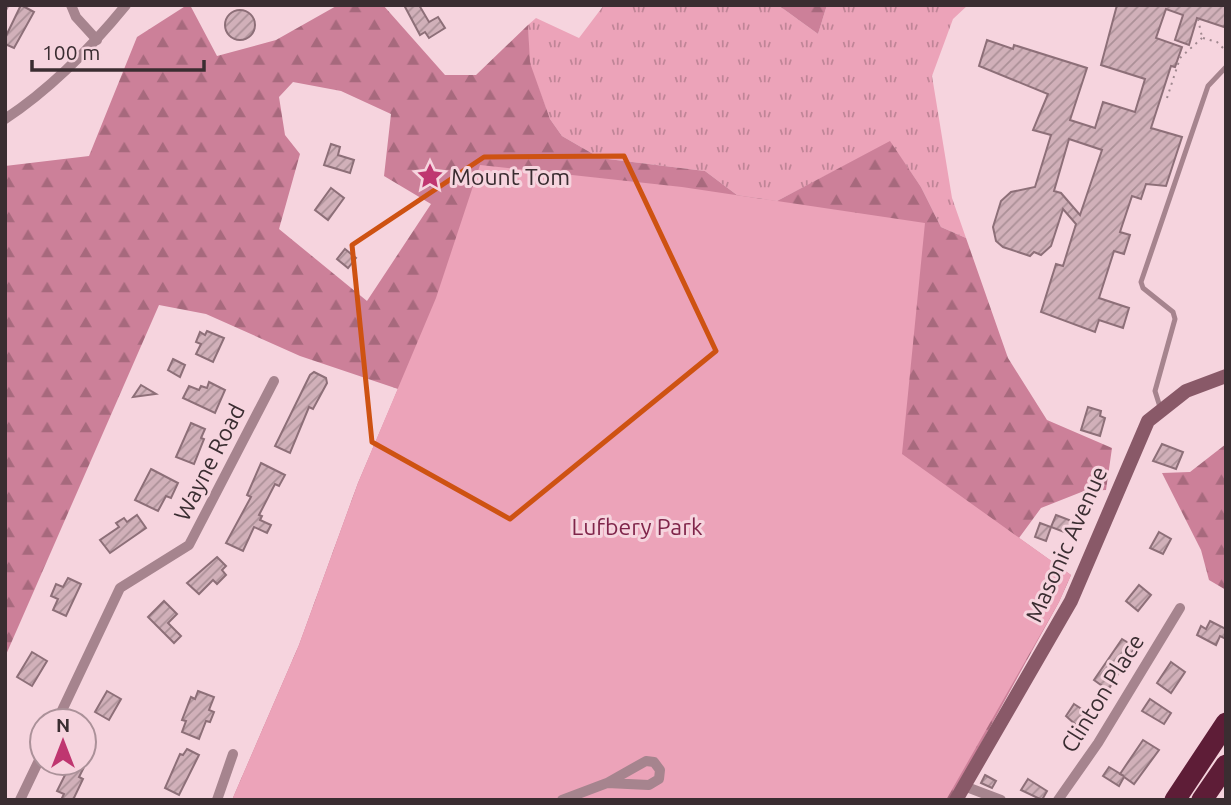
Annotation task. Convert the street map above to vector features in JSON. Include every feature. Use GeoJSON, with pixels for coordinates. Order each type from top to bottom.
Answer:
{"type":"FeatureCollection","features":[{"type":"Feature","properties":{"kind":"highway"},"geometry":{"type":"LineString","coordinates":[[1175,800],[1226,723]]}},
{"type":"Feature","properties":{"kind":"highway"},"geometry":{"type":"LineString","coordinates":[[1202,800],[1226,765]]}},
{"type":"Feature","properties":{"kind":"main road","name":"Masonic Avenue"},"geometry":{"type":"LineString","coordinates":[[956,800],[1071,601],[1139,435],[1161,408],[1185,391],[1226,376]]}},
{"type":"Feature","properties":{"kind":"street"},"geometry":{"type":"LineString","coordinates":[[71,5],[76,17],[97,40]]}},
{"type":"Feature","properties":{"kind":"street"},"geometry":{"type":"LineString","coordinates":[[5,119],[57,80],[97,40],[126,5]]}},
{"type":"Feature","properties":{"kind":"street","name":"Wayne Road"},"geometry":{"type":"LineString","coordinates":[[64,707],[120,588],[189,545],[274,381]]}},
{"type":"Feature","properties":{"kind":"street","name":"Clinton Place"},"geometry":{"type":"LineString","coordinates":[[1058,800],[1098,743],[1180,608]]}},
{"type":"Feature","properties":{"kind":"street"},"geometry":{"type":"LineString","coordinates":[[217,800],[233,754]]}},
{"type":"Feature","properties":{"kind":"street"},"geometry":{"type":"LineString","coordinates":[[20,800],[31,777]]}},
{"type":"Feature","properties":{"kind":"street"},"geometry":{"type":"LineString","coordinates":[[562,800],[607,783]]}},
{"type":"Feature","properties":{"kind":"street"},"geometry":{"type":"LineString","coordinates":[[964,786],[1001,800]]}},
{"type":"Feature","properties":{"kind":"lane"},"geometry":{"type":"LineString","coordinates":[[1161,408],[1155,391],[1175,319],[1173,312],[1143,288],[1141,282],[1208,86],[1226,67]]}},
{"type":"Feature","properties":{"kind":"path"},"geometry":{"type":"LineString","coordinates":[[1198,19],[1202,38]]}},
{"type":"Feature","properties":{"kind":"path"},"geometry":{"type":"LineString","coordinates":[[1202,38],[1217,42],[1226,51]]}},
{"type":"Feature","properties":{"kind":"path"},"geometry":{"type":"LineString","coordinates":[[1167,98],[1180,58],[1202,38]]}},
{"type":"Feature","properties":{"kind":"highlighted area"},"geometry":{"type":"Polygon","coordinates":[[[624,156],[716,351],[510,519],[372,442],[352,245],[484,157],[624,156]]]}},
{"type":"Feature","properties":{"kind":"green space","name":"Lufbery Park"},"geometry":{"type":"Polygon","coordinates":[[[190,5],[217,56],[276,40],[338,5],[383,5],[445,75],[476,75],[528,25],[530,63],[550,119],[562,136],[600,158],[705,171],[737,195],[777,201],[890,141],[921,187],[941,227],[966,238],[1008,358],[1047,420],[1112,448],[1106,490],[1084,491],[1041,508],[1019,538],[1071,575],[1059,602],[950,800],[232,800],[299,645],[358,483],[398,389],[300,356],[206,314],[159,305],[5,657],[5,166],[89,156],[137,37],[190,5]],[[293,82],[279,97],[285,135],[300,154],[279,229],[367,301],[431,204],[384,176],[391,114],[341,91],[293,82]]]}},
{"type":"Feature","properties":{"kind":"green space"},"geometry":{"type":"Polygon","coordinates":[[[604,5],[778,5],[818,34],[827,5],[968,5],[953,19],[932,76],[952,198],[966,238],[941,227],[921,187],[890,142],[777,201],[737,195],[705,171],[600,158],[562,136],[550,119],[529,63],[528,25],[536,18],[579,38],[604,5]]]}},
{"type":"Feature","properties":{"kind":"green space"},"geometry":{"type":"Polygon","coordinates":[[[778,5],[827,5],[818,34],[778,5]]]}},
{"type":"Feature","properties":{"kind":"green space","name":"Lufbery Park"},"geometry":{"type":"Polygon","coordinates":[[[480,165],[682,187],[925,223],[902,454],[1071,575],[1059,602],[946,800],[232,800],[299,645],[358,483],[436,298],[480,165]]]}},
{"type":"Feature","properties":{"kind":"green space"},"geometry":{"type":"Polygon","coordinates":[[[1226,444],[1226,590],[1209,580],[1201,550],[1162,473],[1190,472],[1226,444]]]}},
{"type":"Feature","properties":{"kind":"building"},"geometry":{"type":"Polygon","coordinates":[[[21,5],[34,12],[14,48],[5,44],[5,38],[21,5]]]}},
{"type":"Feature","properties":{"kind":"building"},"geometry":{"type":"Polygon","coordinates":[[[404,5],[419,5],[429,22],[438,17],[445,28],[429,38],[425,32],[420,35],[404,5]]]}},
{"type":"Feature","properties":{"kind":"building"},"geometry":{"type":"Polygon","coordinates":[[[1117,5],[1226,5],[1224,27],[1197,18],[1189,45],[1175,40],[1183,15],[1166,9],[1156,38],[1182,47],[1175,67],[1171,66],[1151,128],[1182,137],[1166,186],[1146,184],[1141,199],[1132,196],[1120,232],[1130,235],[1124,254],[1114,251],[1099,298],[1129,308],[1123,328],[1099,320],[1095,332],[1041,312],[1056,264],[1063,266],[1076,224],[1063,209],[1051,246],[1041,255],[1034,252],[1030,256],[1003,247],[996,241],[993,227],[1001,201],[1011,192],[1035,187],[1051,135],[1033,130],[1048,94],[979,66],[987,40],[1013,49],[1014,45],[1087,68],[1070,120],[1095,128],[1103,102],[1135,112],[1145,79],[1101,65],[1117,5]],[[1069,139],[1054,191],[1061,193],[1080,215],[1102,150],[1069,139]]]}},
{"type":"Feature","properties":{"kind":"building"},"geometry":{"type":"Polygon","coordinates":[[[240,10],[251,14],[255,25],[251,36],[240,40],[229,36],[225,25],[229,14],[240,10]]]}},
{"type":"Feature","properties":{"kind":"building"},"geometry":{"type":"Polygon","coordinates":[[[331,144],[340,147],[338,155],[354,160],[350,173],[324,165],[331,144]]]}},
{"type":"Feature","properties":{"kind":"building"},"geometry":{"type":"Polygon","coordinates":[[[331,188],[344,198],[328,220],[315,210],[331,188]]]}},
{"type":"Feature","properties":{"kind":"building"},"geometry":{"type":"Polygon","coordinates":[[[345,249],[356,258],[348,268],[337,259],[345,249]]]}},
{"type":"Feature","properties":{"kind":"building"},"geometry":{"type":"Polygon","coordinates":[[[207,331],[224,338],[213,362],[196,354],[201,344],[196,342],[200,332],[205,335],[207,331]]]}},
{"type":"Feature","properties":{"kind":"building"},"geometry":{"type":"Polygon","coordinates":[[[173,359],[185,365],[180,377],[168,370],[173,359]]]}},
{"type":"Feature","properties":{"kind":"building"},"geometry":{"type":"Polygon","coordinates":[[[314,372],[326,378],[327,383],[313,409],[309,407],[290,453],[275,446],[310,375],[314,372]]]}},
{"type":"Feature","properties":{"kind":"building"},"geometry":{"type":"Polygon","coordinates":[[[209,382],[225,390],[215,413],[183,398],[189,386],[199,390],[201,386],[207,388],[209,382]]]}},
{"type":"Feature","properties":{"kind":"building"},"geometry":{"type":"Polygon","coordinates":[[[141,385],[156,394],[133,397],[141,385]]]}},
{"type":"Feature","properties":{"kind":"building"},"geometry":{"type":"Polygon","coordinates":[[[1088,407],[1101,411],[1100,416],[1105,418],[1100,436],[1081,430],[1088,407]]]}},
{"type":"Feature","properties":{"kind":"building"},"geometry":{"type":"Polygon","coordinates":[[[191,423],[205,429],[194,464],[176,457],[191,423]]]}},
{"type":"Feature","properties":{"kind":"building"},"geometry":{"type":"Polygon","coordinates":[[[1162,444],[1183,452],[1176,469],[1153,461],[1162,444]]]}},
{"type":"Feature","properties":{"kind":"building"},"geometry":{"type":"Polygon","coordinates":[[[261,463],[285,475],[279,486],[275,484],[259,515],[262,516],[260,520],[271,525],[267,533],[254,527],[243,551],[226,543],[251,497],[247,495],[261,463]]]}},
{"type":"Feature","properties":{"kind":"building"},"geometry":{"type":"Polygon","coordinates":[[[151,469],[178,483],[171,498],[166,496],[158,511],[135,500],[151,469]]]}},
{"type":"Feature","properties":{"kind":"building"},"geometry":{"type":"Polygon","coordinates":[[[137,515],[146,528],[110,553],[100,540],[119,527],[116,523],[124,518],[127,522],[137,515]]]}},
{"type":"Feature","properties":{"kind":"building"},"geometry":{"type":"Polygon","coordinates":[[[1056,515],[1077,523],[1072,535],[1051,527],[1056,515]]]}},
{"type":"Feature","properties":{"kind":"building"},"geometry":{"type":"Polygon","coordinates":[[[1040,523],[1051,527],[1046,541],[1035,537],[1040,523]]]}},
{"type":"Feature","properties":{"kind":"building"},"geometry":{"type":"Polygon","coordinates":[[[1159,532],[1171,539],[1163,554],[1150,548],[1159,532]]]}},
{"type":"Feature","properties":{"kind":"building"},"geometry":{"type":"Polygon","coordinates":[[[217,557],[226,566],[222,570],[226,575],[217,584],[213,580],[199,594],[187,583],[217,557]]]}},
{"type":"Feature","properties":{"kind":"building"},"geometry":{"type":"Polygon","coordinates":[[[68,578],[81,584],[66,616],[53,610],[58,599],[51,596],[56,584],[63,587],[68,578]]]}},
{"type":"Feature","properties":{"kind":"building"},"geometry":{"type":"Polygon","coordinates":[[[1139,585],[1151,595],[1138,611],[1126,601],[1139,585]]]}},
{"type":"Feature","properties":{"kind":"building"},"geometry":{"type":"Polygon","coordinates":[[[164,601],[177,614],[168,623],[181,636],[174,643],[148,617],[164,601]]]}},
{"type":"Feature","properties":{"kind":"building"},"geometry":{"type":"Polygon","coordinates":[[[1210,621],[1226,629],[1226,639],[1220,636],[1216,645],[1197,635],[1201,626],[1206,629],[1210,621]]]}},
{"type":"Feature","properties":{"kind":"building"},"geometry":{"type":"Polygon","coordinates":[[[1122,639],[1135,647],[1108,690],[1094,680],[1122,639]]]}},
{"type":"Feature","properties":{"kind":"building"},"geometry":{"type":"Polygon","coordinates":[[[32,652],[47,661],[32,686],[17,677],[32,652]]]}},
{"type":"Feature","properties":{"kind":"building"},"geometry":{"type":"Polygon","coordinates":[[[1171,662],[1185,672],[1171,693],[1157,683],[1171,662]]]}},
{"type":"Feature","properties":{"kind":"building"},"geometry":{"type":"Polygon","coordinates":[[[107,691],[121,699],[109,720],[98,714],[98,707],[107,691]]]}},
{"type":"Feature","properties":{"kind":"building"},"geometry":{"type":"Polygon","coordinates":[[[198,691],[214,697],[209,710],[214,712],[210,722],[206,721],[199,739],[182,732],[186,721],[182,720],[191,697],[195,699],[198,691]]]}},
{"type":"Feature","properties":{"kind":"building"},"geometry":{"type":"Polygon","coordinates":[[[1150,699],[1171,713],[1164,724],[1142,711],[1150,699]]]}},
{"type":"Feature","properties":{"kind":"building"},"geometry":{"type":"Polygon","coordinates":[[[1074,704],[1094,717],[1084,732],[1066,716],[1074,704]]]}},
{"type":"Feature","properties":{"kind":"building"},"geometry":{"type":"Polygon","coordinates":[[[1143,740],[1159,750],[1134,784],[1124,777],[1119,786],[1103,776],[1109,767],[1120,774],[1143,740]]]}},
{"type":"Feature","properties":{"kind":"building"},"geometry":{"type":"Polygon","coordinates":[[[187,749],[199,755],[179,795],[165,788],[180,754],[183,755],[187,749]]]}},
{"type":"Feature","properties":{"kind":"building"},"geometry":{"type":"Polygon","coordinates":[[[985,775],[996,781],[992,788],[981,783],[985,775]]]}},
{"type":"Feature","properties":{"kind":"building"},"geometry":{"type":"Polygon","coordinates":[[[64,777],[83,779],[73,800],[61,800],[64,794],[57,791],[64,777]]]}},
{"type":"Feature","properties":{"kind":"building"},"geometry":{"type":"Polygon","coordinates":[[[1028,779],[1047,791],[1042,800],[1021,790],[1028,779]]]}},
{"type":"Feature","properties":{"kind":"place","name":"Mount Tom"},"geometry":{"type":"Point","coordinates":[430,176]}}]}
